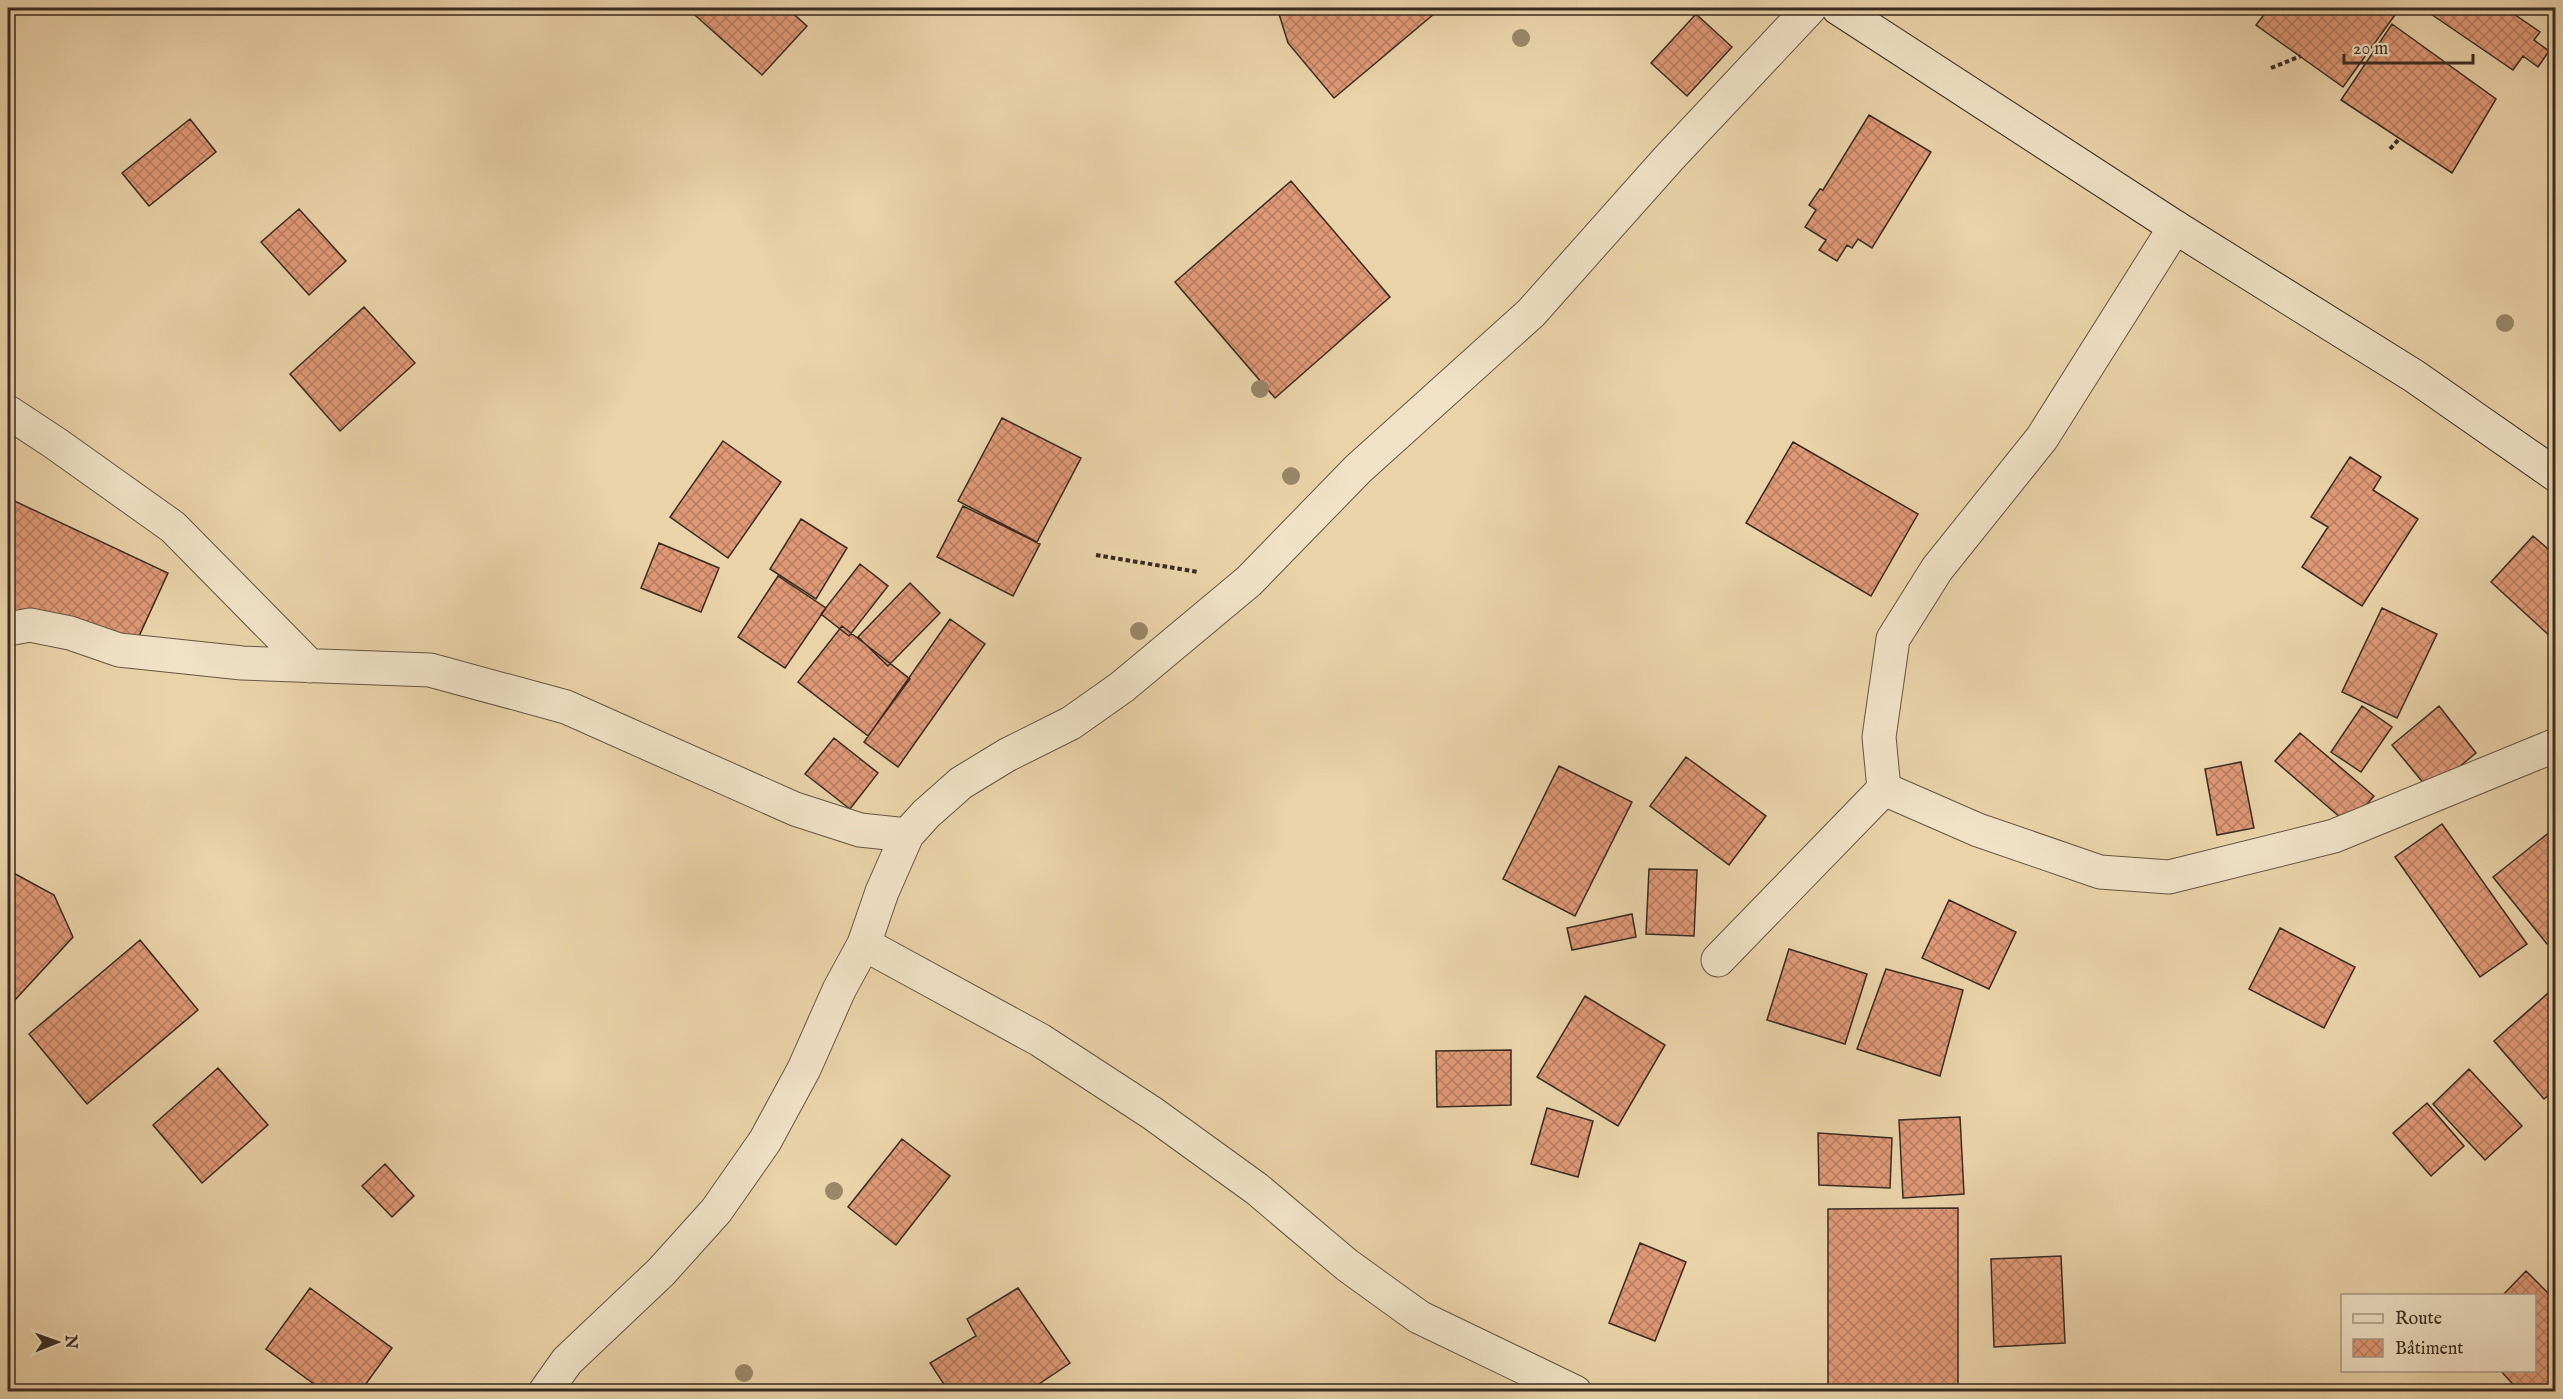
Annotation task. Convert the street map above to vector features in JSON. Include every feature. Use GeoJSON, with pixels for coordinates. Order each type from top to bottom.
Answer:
{"type":"FeatureCollection","features":[{"type":"Feature","properties":{"kind":"street"},"geometry":{"type":"LineString","coordinates":[[545,1392],[567,1362],[661,1272],[716,1211],[765,1141],[804,1069],[839,990],[864,944],[882,892],[907,835],[926,813],[961,783],[1007,755],[1071,723],[1122,687],[1250,581],[1358,470],[1531,313],[1669,158],[1810,8]]}},
{"type":"Feature","properties":{"kind":"street"},"geometry":{"type":"LineString","coordinates":[[1838,8],[2175,227],[2414,376],[2556,475]]}},
{"type":"Feature","properties":{"kind":"street"},"geometry":{"type":"LineString","coordinates":[[1718,960],[1884,789],[1879,737],[1893,639],[1937,569],[2042,438],[2175,227]]}},
{"type":"Feature","properties":{"kind":"street"},"geometry":{"type":"LineString","coordinates":[[8,412],[173,527],[310,666]]}},
{"type":"Feature","properties":{"kind":"street"},"geometry":{"type":"LineString","coordinates":[[8,629],[30,625],[70,633],[119,650],[242,663],[430,670],[566,707],[795,809],[860,830],[907,835]]}},
{"type":"Feature","properties":{"kind":"street"},"geometry":{"type":"LineString","coordinates":[[1884,789],[1978,830],[2100,872],[2169,877],[2334,836],[2556,745]]}},
{"type":"Feature","properties":{"kind":"street"},"geometry":{"type":"LineString","coordinates":[[864,944],[1040,1040],[1152,1113],[1257,1189],[1347,1265],[1419,1317],[1539,1372],[1575,1392]]}},
{"type":"Feature","properties":{"kind":"path"},"geometry":{"type":"LineString","coordinates":[[2271,68],[2301,56]]}},
{"type":"Feature","properties":{"kind":"path"},"geometry":{"type":"LineString","coordinates":[[2391,149],[2400,138]]}},
{"type":"Feature","properties":{"kind":"path"},"geometry":{"type":"LineString","coordinates":[[1096,555],[1250,581]]}},
{"type":"Feature","properties":{"kind":"building"},"geometry":{"type":"Polygon","coordinates":[[[687,8],[787,8],[807,26],[762,75],[687,8]]]}},
{"type":"Feature","properties":{"kind":"building"},"geometry":{"type":"Polygon","coordinates":[[[1286,8],[1441,8],[1334,98],[1288,43],[1279,14],[1286,8]]]}},
{"type":"Feature","properties":{"kind":"building"},"geometry":{"type":"Polygon","coordinates":[[[2269,8],[2400,8],[2343,87],[2256,25],[2269,8]]]}},
{"type":"Feature","properties":{"kind":"building"},"geometry":{"type":"Polygon","coordinates":[[[2427,8],[2505,8],[2540,32],[2534,40],[2549,51],[2538,67],[2523,56],[2513,70],[2425,10],[2427,8]]]}},
{"type":"Feature","properties":{"kind":"building"},"geometry":{"type":"Polygon","coordinates":[[[1696,14],[1732,47],[1687,96],[1651,63],[1696,14]]]}},
{"type":"Feature","properties":{"kind":"building"},"geometry":{"type":"Polygon","coordinates":[[[2392,24],[2496,99],[2452,173],[2341,100],[2392,24]]]}},
{"type":"Feature","properties":{"kind":"building"},"geometry":{"type":"Polygon","coordinates":[[[1869,115],[1931,152],[1872,248],[1858,239],[1852,248],[1847,245],[1837,261],[1819,250],[1826,240],[1805,227],[1816,210],[1809,205],[1820,189],[1823,190],[1869,115]]]}},
{"type":"Feature","properties":{"kind":"building"},"geometry":{"type":"Polygon","coordinates":[[[190,119],[216,152],[149,206],[122,173],[190,119]]]}},
{"type":"Feature","properties":{"kind":"building"},"geometry":{"type":"Polygon","coordinates":[[[1291,181],[1390,297],[1275,398],[1175,282],[1291,181]]]}},
{"type":"Feature","properties":{"kind":"building"},"geometry":{"type":"Polygon","coordinates":[[[299,209],[346,261],[309,295],[261,242],[299,209]]]}},
{"type":"Feature","properties":{"kind":"building"},"geometry":{"type":"Polygon","coordinates":[[[364,307],[415,363],[340,431],[290,374],[364,307]]]}},
{"type":"Feature","properties":{"kind":"building"},"geometry":{"type":"Polygon","coordinates":[[[1002,418],[1081,458],[1037,542],[958,501],[1002,418]]]}},
{"type":"Feature","properties":{"kind":"building"},"geometry":{"type":"Polygon","coordinates":[[[723,441],[781,482],[728,558],[670,517],[723,441]]]}},
{"type":"Feature","properties":{"kind":"building"},"geometry":{"type":"Polygon","coordinates":[[[1793,442],[1918,514],[1871,596],[1746,523],[1793,442]]]}},
{"type":"Feature","properties":{"kind":"building"},"geometry":{"type":"Polygon","coordinates":[[[2350,457],[2381,477],[2373,490],[2418,519],[2362,606],[2302,567],[2328,527],[2311,517],[2350,457]]]}},
{"type":"Feature","properties":{"kind":"building"},"geometry":{"type":"Polygon","coordinates":[[[8,498],[168,573],[134,647],[8,612],[8,498]]]}},
{"type":"Feature","properties":{"kind":"building"},"geometry":{"type":"Polygon","coordinates":[[[963,506],[1040,544],[1013,596],[937,557],[963,506]]]}},
{"type":"Feature","properties":{"kind":"building"},"geometry":{"type":"Polygon","coordinates":[[[801,519],[847,548],[816,599],[770,569],[801,519]]]}},
{"type":"Feature","properties":{"kind":"building"},"geometry":{"type":"Polygon","coordinates":[[[2533,536],[2556,556],[2556,633],[2551,637],[2491,582],[2533,536]]]}},
{"type":"Feature","properties":{"kind":"building"},"geometry":{"type":"Polygon","coordinates":[[[659,543],[719,568],[701,612],[641,588],[659,543]]]}},
{"type":"Feature","properties":{"kind":"building"},"geometry":{"type":"Polygon","coordinates":[[[860,564],[888,586],[849,636],[821,614],[860,564]]]}},
{"type":"Feature","properties":{"kind":"building"},"geometry":{"type":"Polygon","coordinates":[[[778,576],[826,608],[785,668],[738,637],[778,576]]]}},
{"type":"Feature","properties":{"kind":"building"},"geometry":{"type":"Polygon","coordinates":[[[910,583],[940,613],[888,666],[858,637],[910,583]]]}},
{"type":"Feature","properties":{"kind":"building"},"geometry":{"type":"Polygon","coordinates":[[[2382,608],[2437,634],[2397,718],[2342,692],[2382,608]]]}},
{"type":"Feature","properties":{"kind":"building"},"geometry":{"type":"Polygon","coordinates":[[[950,619],[985,644],[898,767],[864,742],[950,619]]]}},
{"type":"Feature","properties":{"kind":"building"},"geometry":{"type":"Polygon","coordinates":[[[842,626],[910,679],[868,736],[798,682],[842,626]]]}},
{"type":"Feature","properties":{"kind":"building"},"geometry":{"type":"Polygon","coordinates":[[[2362,706],[2392,727],[2361,772],[2331,752],[2362,706]]]}},
{"type":"Feature","properties":{"kind":"building"},"geometry":{"type":"Polygon","coordinates":[[[2439,706],[2476,753],[2430,791],[2392,745],[2439,706]]]}},
{"type":"Feature","properties":{"kind":"building"},"geometry":{"type":"Polygon","coordinates":[[[2300,733],[2374,796],[2349,825],[2275,761],[2300,733]]]}},
{"type":"Feature","properties":{"kind":"building"},"geometry":{"type":"Polygon","coordinates":[[[834,738],[878,773],[850,809],[805,774],[834,738]]]}},
{"type":"Feature","properties":{"kind":"building"},"geometry":{"type":"Polygon","coordinates":[[[1686,757],[1766,816],[1729,865],[1650,806],[1686,757]]]}},
{"type":"Feature","properties":{"kind":"building"},"geometry":{"type":"Polygon","coordinates":[[[2241,762],[2254,828],[2217,835],[2205,769],[2241,762]]]}},
{"type":"Feature","properties":{"kind":"building"},"geometry":{"type":"Polygon","coordinates":[[[1559,766],[1632,802],[1575,916],[1503,879],[1559,766]]]}},
{"type":"Feature","properties":{"kind":"building"},"geometry":{"type":"Polygon","coordinates":[[[2442,824],[2527,944],[2480,977],[2395,857],[2442,824]]]}},
{"type":"Feature","properties":{"kind":"building"},"geometry":{"type":"Polygon","coordinates":[[[2556,827],[2556,937],[2547,944],[2493,877],[2556,827]]]}},
{"type":"Feature","properties":{"kind":"building"},"geometry":{"type":"Polygon","coordinates":[[[1649,869],[1697,870],[1694,936],[1646,934],[1649,869]]]}},
{"type":"Feature","properties":{"kind":"building"},"geometry":{"type":"Polygon","coordinates":[[[8,870],[54,895],[73,937],[13,1002],[8,996],[8,870]]]}},
{"type":"Feature","properties":{"kind":"building"},"geometry":{"type":"Polygon","coordinates":[[[1949,900],[2016,932],[1989,989],[1922,958],[1949,900]]]}},
{"type":"Feature","properties":{"kind":"building"},"geometry":{"type":"Polygon","coordinates":[[[1632,914],[1636,937],[1572,950],[1567,928],[1632,914]]]}},
{"type":"Feature","properties":{"kind":"building"},"geometry":{"type":"Polygon","coordinates":[[[2280,928],[2355,967],[2324,1028],[2249,989],[2280,928]]]}},
{"type":"Feature","properties":{"kind":"building"},"geometry":{"type":"Polygon","coordinates":[[[140,940],[198,1010],[87,1104],[29,1034],[140,940]]]}},
{"type":"Feature","properties":{"kind":"building"},"geometry":{"type":"Polygon","coordinates":[[[1789,949],[1867,974],[1845,1044],[1767,1020],[1789,949]]]}},
{"type":"Feature","properties":{"kind":"building"},"geometry":{"type":"Polygon","coordinates":[[[1886,969],[1963,990],[1940,1076],[1857,1049],[1886,969]]]}},
{"type":"Feature","properties":{"kind":"building"},"geometry":{"type":"Polygon","coordinates":[[[2556,986],[2556,1089],[2544,1099],[2494,1041],[2556,986]]]}},
{"type":"Feature","properties":{"kind":"building"},"geometry":{"type":"Polygon","coordinates":[[[1585,996],[1665,1045],[1618,1126],[1537,1077],[1585,996]]]}},
{"type":"Feature","properties":{"kind":"building"},"geometry":{"type":"Polygon","coordinates":[[[1511,1050],[1511,1105],[1437,1107],[1436,1051],[1511,1050]]]}},
{"type":"Feature","properties":{"kind":"building"},"geometry":{"type":"Polygon","coordinates":[[[218,1068],[268,1125],[202,1183],[153,1125],[218,1068]]]}},
{"type":"Feature","properties":{"kind":"building"},"geometry":{"type":"Polygon","coordinates":[[[2469,1069],[2522,1126],[2485,1160],[2433,1104],[2469,1069]]]}},
{"type":"Feature","properties":{"kind":"building"},"geometry":{"type":"Polygon","coordinates":[[[2427,1103],[2464,1146],[2431,1176],[2393,1133],[2427,1103]]]}},
{"type":"Feature","properties":{"kind":"building"},"geometry":{"type":"Polygon","coordinates":[[[1547,1108],[1593,1121],[1578,1177],[1531,1164],[1547,1108]]]}},
{"type":"Feature","properties":{"kind":"building"},"geometry":{"type":"Polygon","coordinates":[[[1960,1117],[1964,1194],[1903,1198],[1899,1120],[1960,1117]]]}},
{"type":"Feature","properties":{"kind":"building"},"geometry":{"type":"Polygon","coordinates":[[[1818,1133],[1892,1138],[1890,1188],[1819,1185],[1818,1133]]]}},
{"type":"Feature","properties":{"kind":"building"},"geometry":{"type":"Polygon","coordinates":[[[902,1139],[950,1176],[896,1245],[848,1207],[902,1139]]]}},
{"type":"Feature","properties":{"kind":"building"},"geometry":{"type":"Polygon","coordinates":[[[385,1164],[414,1196],[392,1217],[362,1186],[385,1164]]]}},
{"type":"Feature","properties":{"kind":"building"},"geometry":{"type":"Polygon","coordinates":[[[1958,1208],[1958,1392],[1828,1392],[1828,1209],[1958,1208]]]}},
{"type":"Feature","properties":{"kind":"building"},"geometry":{"type":"Polygon","coordinates":[[[1640,1243],[1686,1262],[1655,1341],[1609,1323],[1640,1243]]]}},
{"type":"Feature","properties":{"kind":"building"},"geometry":{"type":"Polygon","coordinates":[[[2061,1256],[2065,1343],[1994,1347],[1991,1259],[2061,1256]]]}},
{"type":"Feature","properties":{"kind":"building"},"geometry":{"type":"Polygon","coordinates":[[[2526,1271],[2556,1301],[2556,1392],[2520,1392],[2502,1372],[2536,1372],[2536,1294],[2504,1294],[2526,1271]]]}},
{"type":"Feature","properties":{"kind":"building"},"geometry":{"type":"Polygon","coordinates":[[[310,1288],[392,1348],[360,1392],[325,1392],[266,1349],[310,1288]]]}},
{"type":"Feature","properties":{"kind":"building"},"geometry":{"type":"Polygon","coordinates":[[[1018,1288],[1070,1363],[1027,1392],[949,1392],[930,1363],[976,1336],[967,1319],[1018,1288]]]}}]}
